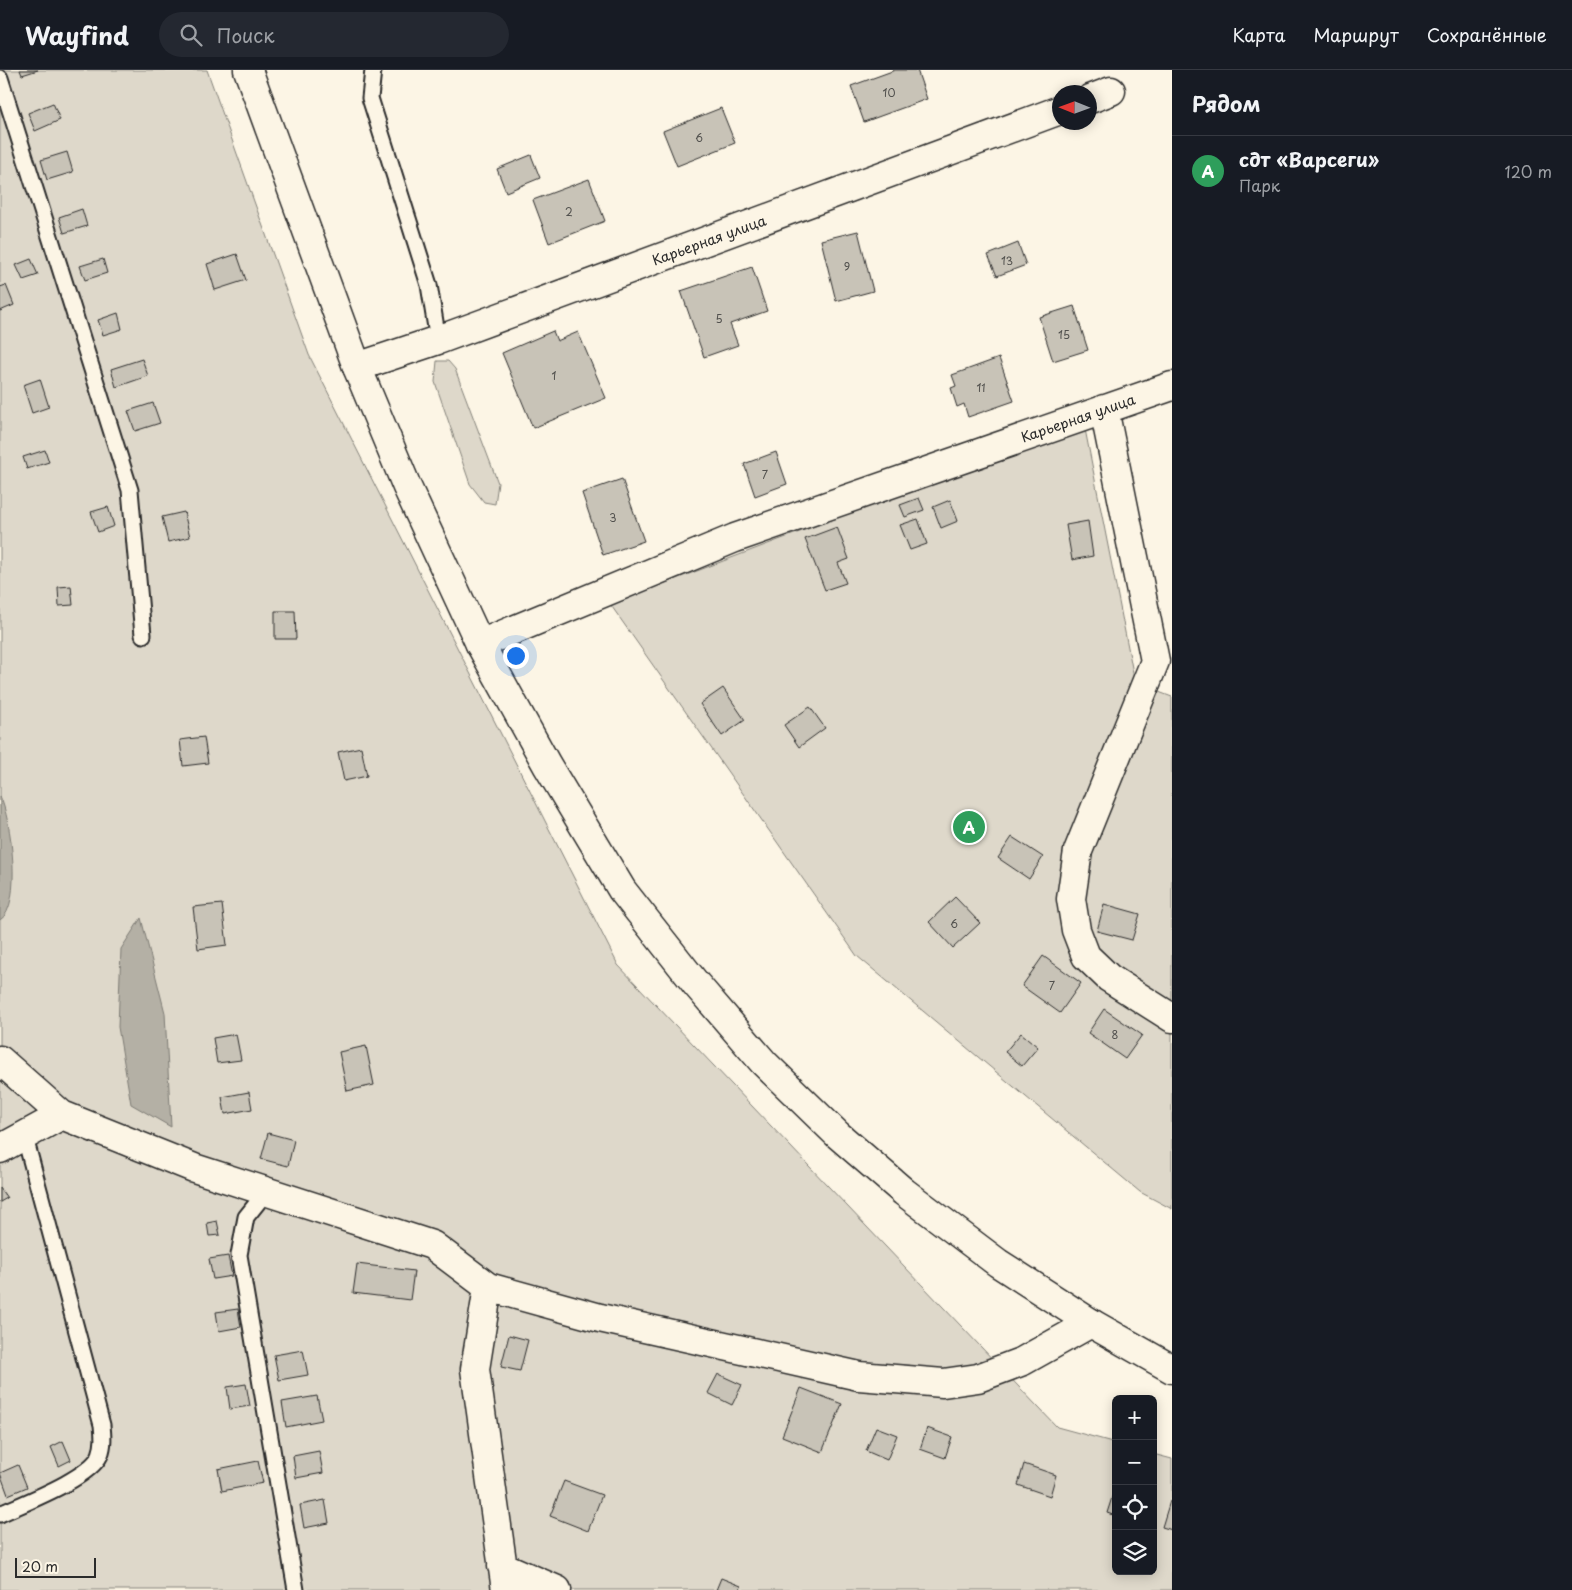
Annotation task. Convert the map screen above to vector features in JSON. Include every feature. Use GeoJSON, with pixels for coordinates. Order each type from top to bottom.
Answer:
{"type":"FeatureCollection","features":[{"type":"Feature","properties":{"kind":"street"},"geometry":{"type":"LineString","coordinates":[[248,70],[357,367],[407,487],[480,644],[547,765],[622,890],[696,984],[764,1063],[838,1135],[904,1192],[998,1263],[1091,1323],[1172,1369]]}},
{"type":"Feature","properties":{"kind":"street","name":"Карьерная улица"},"geometry":{"type":"LineString","coordinates":[[357,367],[438,340],[1052,113]]}},
{"type":"Feature","properties":{"kind":"street","name":"Карьерная улица"},"geometry":{"type":"LineString","coordinates":[[480,644],[735,538],[1172,386]]}},
{"type":"Feature","properties":{"kind":"street"},"geometry":{"type":"LineString","coordinates":[[1104,409],[1163,663],[1078,851],[1072,899],[1076,930],[1086,956],[1109,978],[1172,1018]]}},
{"type":"Feature","properties":{"kind":"street"},"geometry":{"type":"LineString","coordinates":[[0,1060],[62,1115],[194,1168],[432,1245],[488,1287],[600,1318],[859,1376],[943,1383],[978,1378],[1023,1361],[1091,1323]]}},
{"type":"Feature","properties":{"kind":"street"},"geometry":{"type":"LineString","coordinates":[[0,1149],[24,1134],[62,1115]]}},
{"type":"Feature","properties":{"kind":"street"},"geometry":{"type":"LineString","coordinates":[[488,1287],[475,1369],[504,1578],[557,1590]]}},
{"type":"Feature","properties":{"kind":"lane"},"geometry":{"type":"LineString","coordinates":[[373,70],[370,98],[429,285],[438,340]]}},
{"type":"Feature","properties":{"kind":"lane"},"geometry":{"type":"LineString","coordinates":[[0,78],[130,490],[143,635]]}},
{"type":"Feature","properties":{"kind":"lane"},"geometry":{"type":"LineString","coordinates":[[0,1514],[85,1473],[100,1455],[104,1440],[102,1425],[24,1134]]}},
{"type":"Feature","properties":{"kind":"lane"},"geometry":{"type":"LineString","coordinates":[[266,1192],[246,1217],[239,1255],[296,1590]]}},
{"type":"Feature","properties":{"kind":"shaded area"},"geometry":{"type":"Polygon","coordinates":[[[0,70],[207,70],[309,355],[618,965],[1057,1427],[1112,1442],[1112,1575],[1157,1575],[1157,1455],[1172,1459],[1172,1590],[0,1590],[0,70]]]}},
{"type":"Feature","properties":{"kind":"shaded area"},"geometry":{"type":"Polygon","coordinates":[[[437,361],[448,361],[455,369],[498,483],[495,504],[484,502],[470,484],[435,382],[437,361]]]}},
{"type":"Feature","properties":{"kind":"shaded area"},"geometry":{"type":"Polygon","coordinates":[[[1084,424],[1135,683],[1172,697],[1172,1209],[1140,1192],[857,956],[610,604],[1084,424]]]}},
{"type":"Feature","properties":{"kind":"shaded area"},"geometry":{"type":"Polygon","coordinates":[[[0,796],[11,841],[13,880],[7,912],[0,920],[0,796]]]}},
{"type":"Feature","properties":{"kind":"shaded area"},"geometry":{"type":"Polygon","coordinates":[[[141,918],[165,1013],[171,1127],[131,1104],[118,1027],[121,949],[141,918]]]}},
{"type":"Feature","properties":{"kind":"building"},"geometry":{"type":"Polygon","coordinates":[[[20,70],[38,70],[22,75],[20,70]]]}},
{"type":"Feature","properties":{"kind":"building"},"geometry":{"type":"Polygon","coordinates":[[[895,70],[917,70],[927,99],[864,122],[851,86],[895,70]]]}},
{"type":"Feature","properties":{"kind":"building"},"geometry":{"type":"Polygon","coordinates":[[[53,103],[60,120],[35,131],[28,113],[53,103]]]}},
{"type":"Feature","properties":{"kind":"building"},"geometry":{"type":"Polygon","coordinates":[[[721,108],[735,143],[677,166],[663,131],[721,108]]]}},
{"type":"Feature","properties":{"kind":"building"},"geometry":{"type":"Polygon","coordinates":[[[67,152],[73,172],[47,180],[41,160],[67,152]]]}},
{"type":"Feature","properties":{"kind":"building"},"geometry":{"type":"Polygon","coordinates":[[[531,155],[540,178],[506,192],[497,169],[531,155]]]}},
{"type":"Feature","properties":{"kind":"building"},"geometry":{"type":"Polygon","coordinates":[[[589,179],[605,221],[549,243],[533,200],[589,179]]]}},
{"type":"Feature","properties":{"kind":"building"},"geometry":{"type":"Polygon","coordinates":[[[82,209],[87,226],[64,233],[59,217],[82,209]]]}},
{"type":"Feature","properties":{"kind":"building"},"geometry":{"type":"Polygon","coordinates":[[[858,231],[873,291],[836,301],[821,240],[858,231]]]}},
{"type":"Feature","properties":{"kind":"building"},"geometry":{"type":"Polygon","coordinates":[[[1018,243],[1026,265],[997,276],[988,255],[1018,243]]]}},
{"type":"Feature","properties":{"kind":"building"},"geometry":{"type":"Polygon","coordinates":[[[237,254],[246,280],[215,290],[207,264],[237,254]]]}},
{"type":"Feature","properties":{"kind":"building"},"geometry":{"type":"Polygon","coordinates":[[[31,259],[38,275],[23,280],[16,265],[31,259]]]}},
{"type":"Feature","properties":{"kind":"building"},"geometry":{"type":"Polygon","coordinates":[[[103,259],[107,273],[85,280],[80,266],[103,259]]]}},
{"type":"Feature","properties":{"kind":"building"},"geometry":{"type":"Polygon","coordinates":[[[752,267],[767,311],[730,324],[738,345],[704,357],[681,291],[752,267]]]}},
{"type":"Feature","properties":{"kind":"building"},"geometry":{"type":"Polygon","coordinates":[[[6,285],[14,305],[0,311],[0,287],[6,285]]]}},
{"type":"Feature","properties":{"kind":"building"},"geometry":{"type":"Polygon","coordinates":[[[1074,306],[1088,350],[1053,361],[1039,317],[1074,306]]]}},
{"type":"Feature","properties":{"kind":"building"},"geometry":{"type":"Polygon","coordinates":[[[118,313],[122,329],[103,335],[98,320],[118,313]]]}},
{"type":"Feature","properties":{"kind":"building"},"geometry":{"type":"Polygon","coordinates":[[[553,331],[557,341],[578,332],[606,398],[533,428],[502,353],[553,331]]]}},
{"type":"Feature","properties":{"kind":"building"},"geometry":{"type":"Polygon","coordinates":[[[999,358],[1014,401],[968,417],[964,404],[957,407],[951,388],[956,386],[952,375],[999,358]]]}},
{"type":"Feature","properties":{"kind":"building"},"geometry":{"type":"Polygon","coordinates":[[[142,359],[148,376],[116,387],[111,369],[142,359]]]}},
{"type":"Feature","properties":{"kind":"building"},"geometry":{"type":"Polygon","coordinates":[[[40,379],[49,407],[32,413],[23,385],[40,379]]]}},
{"type":"Feature","properties":{"kind":"building"},"geometry":{"type":"Polygon","coordinates":[[[153,403],[160,423],[135,431],[128,411],[153,403]]]}},
{"type":"Feature","properties":{"kind":"building"},"geometry":{"type":"Polygon","coordinates":[[[45,450],[49,462],[27,469],[23,457],[45,450]]]}},
{"type":"Feature","properties":{"kind":"building"},"geometry":{"type":"Polygon","coordinates":[[[776,452],[787,484],[755,496],[744,464],[776,452]]]}},
{"type":"Feature","properties":{"kind":"building"},"geometry":{"type":"Polygon","coordinates":[[[622,479],[644,541],[603,555],[582,493],[622,479]]]}},
{"type":"Feature","properties":{"kind":"building"},"geometry":{"type":"Polygon","coordinates":[[[919,498],[924,510],[905,517],[900,505],[919,498]]]}},
{"type":"Feature","properties":{"kind":"building"},"geometry":{"type":"Polygon","coordinates":[[[950,500],[958,521],[941,528],[933,507],[950,500]]]}},
{"type":"Feature","properties":{"kind":"building"},"geometry":{"type":"Polygon","coordinates":[[[108,507],[114,526],[98,532],[91,512],[108,507]]]}},
{"type":"Feature","properties":{"kind":"building"},"geometry":{"type":"Polygon","coordinates":[[[184,512],[190,537],[168,542],[162,517],[184,512]]]}},
{"type":"Feature","properties":{"kind":"building"},"geometry":{"type":"Polygon","coordinates":[[[918,519],[927,544],[910,550],[900,525],[918,519]]]}},
{"type":"Feature","properties":{"kind":"building"},"geometry":{"type":"Polygon","coordinates":[[[1088,521],[1093,556],[1072,560],[1066,525],[1088,521]]]}},
{"type":"Feature","properties":{"kind":"building"},"geometry":{"type":"Polygon","coordinates":[[[837,527],[849,559],[838,563],[846,583],[825,590],[805,539],[837,527]]]}},
{"type":"Feature","properties":{"kind":"building"},"geometry":{"type":"Polygon","coordinates":[[[71,586],[73,605],[59,606],[58,587],[71,586]]]}},
{"type":"Feature","properties":{"kind":"building"},"geometry":{"type":"Polygon","coordinates":[[[275,611],[295,611],[296,639],[275,639],[275,611]]]}},
{"type":"Feature","properties":{"kind":"building"},"geometry":{"type":"Polygon","coordinates":[[[723,688],[745,720],[722,736],[700,704],[723,688]]]}},
{"type":"Feature","properties":{"kind":"building"},"geometry":{"type":"Polygon","coordinates":[[[810,707],[825,728],[799,747],[784,725],[810,707]]]}},
{"type":"Feature","properties":{"kind":"building"},"geometry":{"type":"Polygon","coordinates":[[[204,737],[208,763],[183,766],[180,740],[204,737]]]}},
{"type":"Feature","properties":{"kind":"building"},"geometry":{"type":"Polygon","coordinates":[[[361,747],[367,776],[344,781],[338,752],[361,747]]]}},
{"type":"Feature","properties":{"kind":"building"},"geometry":{"type":"Polygon","coordinates":[[[1012,837],[1043,857],[1029,879],[998,858],[1012,837]]]}},
{"type":"Feature","properties":{"kind":"building"},"geometry":{"type":"Polygon","coordinates":[[[955,897],[980,923],[953,948],[929,922],[955,897]]]}},
{"type":"Feature","properties":{"kind":"building"},"geometry":{"type":"Polygon","coordinates":[[[222,904],[227,945],[198,949],[193,907],[222,904]]]}},
{"type":"Feature","properties":{"kind":"building"},"geometry":{"type":"Polygon","coordinates":[[[1104,904],[1140,914],[1132,940],[1097,931],[1104,904]]]}},
{"type":"Feature","properties":{"kind":"building"},"geometry":{"type":"Polygon","coordinates":[[[1043,956],[1081,983],[1060,1013],[1022,986],[1043,956]]]}},
{"type":"Feature","properties":{"kind":"building"},"geometry":{"type":"Polygon","coordinates":[[[1104,1009],[1142,1035],[1125,1059],[1088,1033],[1104,1009]]]}},
{"type":"Feature","properties":{"kind":"building"},"geometry":{"type":"Polygon","coordinates":[[[1021,1033],[1038,1047],[1022,1066],[1005,1052],[1021,1033]]]}},
{"type":"Feature","properties":{"kind":"building"},"geometry":{"type":"Polygon","coordinates":[[[236,1034],[241,1060],[217,1063],[213,1038],[236,1034]]]}},
{"type":"Feature","properties":{"kind":"building"},"geometry":{"type":"Polygon","coordinates":[[[366,1046],[374,1085],[347,1091],[339,1052],[366,1046]]]}},
{"type":"Feature","properties":{"kind":"building"},"geometry":{"type":"Polygon","coordinates":[[[249,1092],[252,1109],[225,1114],[222,1097],[249,1092]]]}},
{"type":"Feature","properties":{"kind":"building"},"geometry":{"type":"Polygon","coordinates":[[[268,1133],[294,1140],[288,1166],[261,1159],[268,1133]]]}},
{"type":"Feature","properties":{"kind":"building"},"geometry":{"type":"Polygon","coordinates":[[[0,1188],[7,1198],[0,1202],[0,1188]]]}},
{"type":"Feature","properties":{"kind":"building"},"geometry":{"type":"Polygon","coordinates":[[[217,1221],[220,1235],[209,1236],[207,1223],[217,1221]]]}},
{"type":"Feature","properties":{"kind":"building"},"geometry":{"type":"Polygon","coordinates":[[[228,1256],[232,1276],[213,1279],[209,1259],[228,1256]]]}},
{"type":"Feature","properties":{"kind":"building"},"geometry":{"type":"Polygon","coordinates":[[[357,1264],[414,1271],[410,1300],[353,1293],[357,1264]]]}},
{"type":"Feature","properties":{"kind":"building"},"geometry":{"type":"Polygon","coordinates":[[[238,1309],[241,1327],[219,1331],[216,1312],[238,1309]]]}},
{"type":"Feature","properties":{"kind":"building"},"geometry":{"type":"Polygon","coordinates":[[[509,1335],[528,1340],[520,1371],[501,1367],[509,1335]]]}},
{"type":"Feature","properties":{"kind":"building"},"geometry":{"type":"Polygon","coordinates":[[[303,1350],[308,1375],[279,1380],[274,1355],[303,1350]]]}},
{"type":"Feature","properties":{"kind":"building"},"geometry":{"type":"Polygon","coordinates":[[[718,1374],[742,1385],[732,1405],[708,1393],[718,1374]]]}},
{"type":"Feature","properties":{"kind":"building"},"geometry":{"type":"Polygon","coordinates":[[[246,1384],[250,1406],[230,1409],[227,1387],[246,1384]]]}},
{"type":"Feature","properties":{"kind":"building"},"geometry":{"type":"Polygon","coordinates":[[[801,1388],[842,1404],[822,1452],[782,1436],[801,1388]]]}},
{"type":"Feature","properties":{"kind":"building"},"geometry":{"type":"Polygon","coordinates":[[[317,1396],[322,1420],[286,1427],[282,1402],[317,1396]]]}},
{"type":"Feature","properties":{"kind":"building"},"geometry":{"type":"Polygon","coordinates":[[[876,1427],[897,1435],[887,1460],[866,1451],[876,1427]]]}},
{"type":"Feature","properties":{"kind":"building"},"geometry":{"type":"Polygon","coordinates":[[[927,1428],[952,1437],[945,1458],[920,1449],[927,1428]]]}},
{"type":"Feature","properties":{"kind":"building"},"geometry":{"type":"Polygon","coordinates":[[[63,1441],[71,1460],[59,1466],[51,1447],[63,1441]]]}},
{"type":"Feature","properties":{"kind":"building"},"geometry":{"type":"Polygon","coordinates":[[[319,1451],[323,1473],[296,1478],[293,1456],[319,1451]]]}},
{"type":"Feature","properties":{"kind":"building"},"geometry":{"type":"Polygon","coordinates":[[[258,1461],[263,1483],[222,1491],[218,1469],[258,1461]]]}},
{"type":"Feature","properties":{"kind":"building"},"geometry":{"type":"Polygon","coordinates":[[[1024,1464],[1056,1475],[1050,1496],[1018,1485],[1024,1464]]]}},
{"type":"Feature","properties":{"kind":"building"},"geometry":{"type":"Polygon","coordinates":[[[18,1465],[27,1487],[8,1495],[0,1473],[18,1465]]]}},
{"type":"Feature","properties":{"kind":"building"},"geometry":{"type":"Polygon","coordinates":[[[564,1481],[602,1495],[588,1531],[550,1516],[564,1481]]]}},
{"type":"Feature","properties":{"kind":"building"},"geometry":{"type":"Polygon","coordinates":[[[1112,1497],[1112,1515],[1107,1513],[1112,1497]]]}},
{"type":"Feature","properties":{"kind":"building"},"geometry":{"type":"Polygon","coordinates":[[[325,1500],[329,1523],[304,1528],[300,1505],[325,1500]]]}},
{"type":"Feature","properties":{"kind":"building"},"geometry":{"type":"Polygon","coordinates":[[[1170,1501],[1172,1502],[1172,1530],[1162,1527],[1170,1501]]]}},
{"type":"Feature","properties":{"kind":"building"},"geometry":{"type":"Polygon","coordinates":[[[721,1578],[741,1586],[740,1590],[716,1590],[721,1578]]]}},
{"type":"Feature","properties":{"kind":"place","name":"сдт «Варсеги»"},"geometry":{"type":"Point","coordinates":[969,827]}}]}
